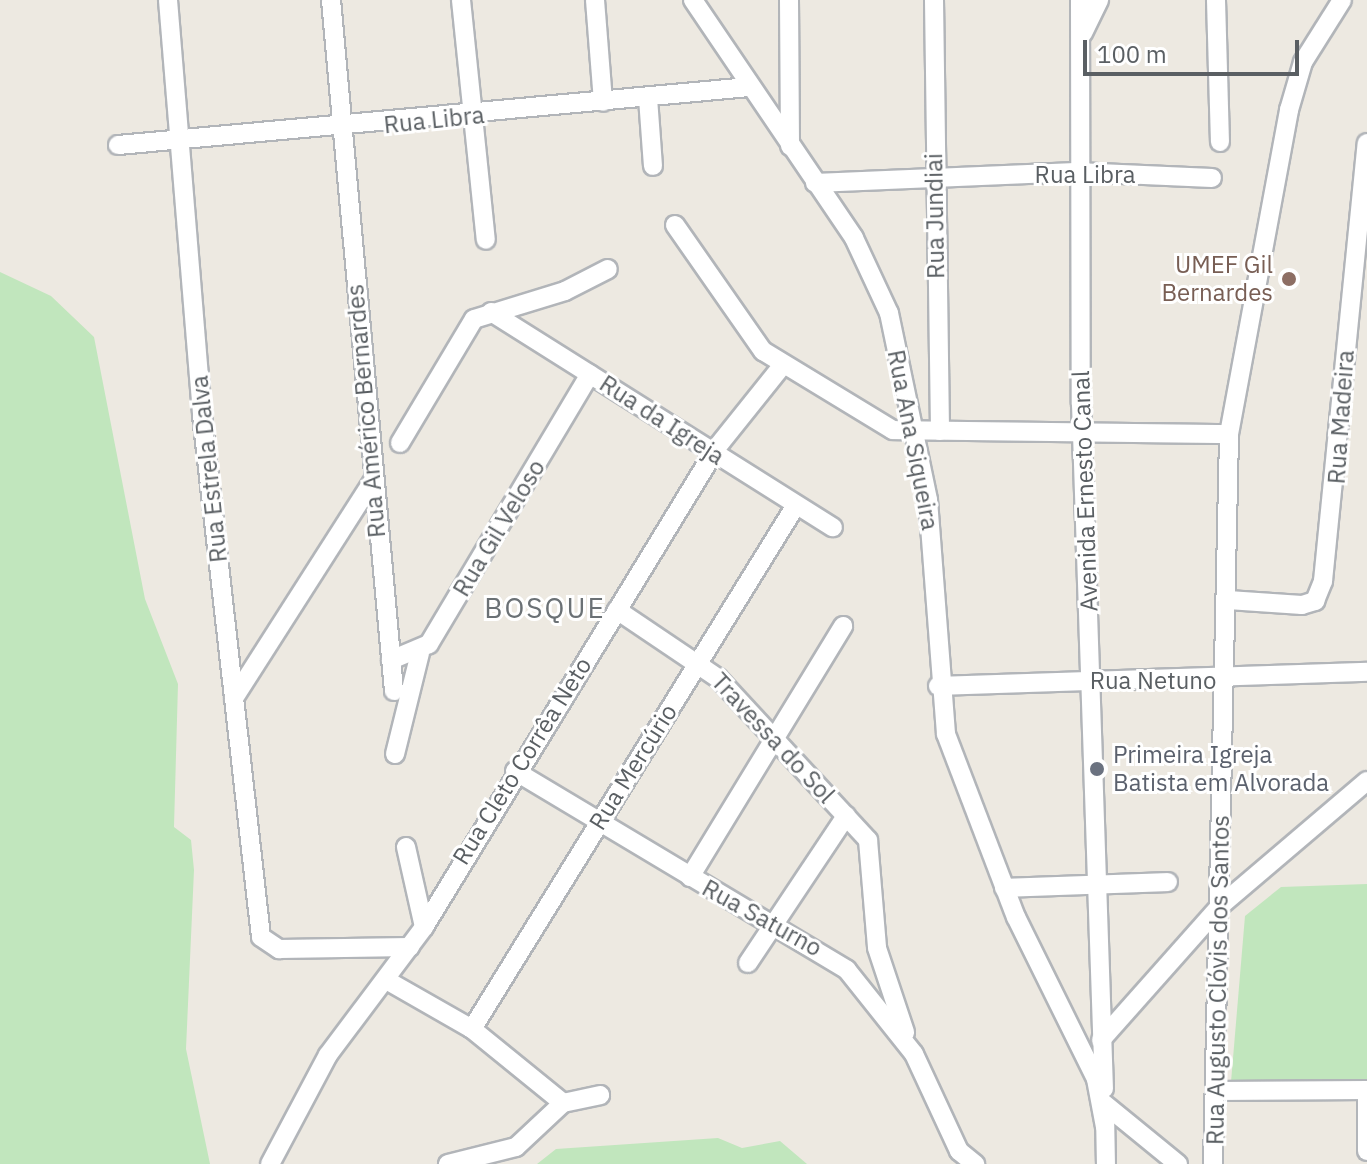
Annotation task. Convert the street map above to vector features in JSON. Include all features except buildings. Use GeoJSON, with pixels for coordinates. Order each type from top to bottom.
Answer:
{"type":"FeatureCollection","features":[{"type":"Feature","properties":{"kind":"street","name":"Rua Estrela Dalva"},"geometry":{"type":"LineString","coordinates":[[168,0],[185,144],[202,415],[261,937],[279,949],[410,947]]}},
{"type":"Feature","properties":{"kind":"street","name":"Rua Américo Bernardes"},"geometry":{"type":"LineString","coordinates":[[331,0],[372,482],[394,691]]}},
{"type":"Feature","properties":{"kind":"street"},"geometry":{"type":"LineString","coordinates":[[461,0],[486,240]]}},
{"type":"Feature","properties":{"kind":"street"},"geometry":{"type":"LineString","coordinates":[[595,0],[603,102]]}},
{"type":"Feature","properties":{"kind":"street","name":"Rua Ana Siqueira"},"geometry":{"type":"LineString","coordinates":[[693,0],[872,269],[889,313],[910,432],[930,515],[938,686],[954,763],[1004,888],[1060,1010],[1081,1026]]}},
{"type":"Feature","properties":{"kind":"street"},"geometry":{"type":"LineString","coordinates":[[789,0],[790,146]]}},
{"type":"Feature","properties":{"kind":"street","name":"Rua Jundiai"},"geometry":{"type":"LineString","coordinates":[[934,0],[934,177],[940,431]]}},
{"type":"Feature","properties":{"kind":"street","name":"Avenida Ernesto Canal"},"geometry":{"type":"LineString","coordinates":[[1080,0],[1076,172],[1082,427],[1094,681],[1106,1164]]}},
{"type":"Feature","properties":{"kind":"street"},"geometry":{"type":"LineString","coordinates":[[1081,36],[1099,0]]}},
{"type":"Feature","properties":{"kind":"street"},"geometry":{"type":"LineString","coordinates":[[1216,0],[1220,142]]}},
{"type":"Feature","properties":{"kind":"street","name":"Rua Augusto Clóvis dos Santos"},"geometry":{"type":"LineString","coordinates":[[1213,1164],[1228,600],[1229,434],[1289,110],[1303,62],[1342,0]]}},
{"type":"Feature","properties":{"kind":"street","name":"Rua Libra"},"geometry":{"type":"LineString","coordinates":[[118,145],[185,144],[340,130],[749,87]]}},
{"type":"Feature","properties":{"kind":"street"},"geometry":{"type":"LineString","coordinates":[[648,98],[653,166]]}},
{"type":"Feature","properties":{"kind":"street","name":"Rua Madeira"},"geometry":{"type":"LineString","coordinates":[[1228,600],[1302,605],[1315,601],[1323,581],[1358,274],[1367,143]]}},
{"type":"Feature","properties":{"kind":"street","name":"Rua Libra"},"geometry":{"type":"LineString","coordinates":[[815,183],[1076,172],[1212,178]]}},
{"type":"Feature","properties":{"kind":"street"},"geometry":{"type":"LineString","coordinates":[[675,225],[744,330],[782,366],[886,427],[910,432],[1082,427],[1229,434]]}},
{"type":"Feature","properties":{"kind":"street"},"geometry":{"type":"LineString","coordinates":[[400,443],[471,323],[491,312],[565,291],[608,269]]}},
{"type":"Feature","properties":{"kind":"street","name":"Rua da Igreja"},"geometry":{"type":"LineString","coordinates":[[491,312],[833,527]]}},
{"type":"Feature","properties":{"kind":"street","name":"Rua Cleto Corrêa Neto"},"geometry":{"type":"LineString","coordinates":[[270,1162],[328,1055],[388,981],[424,927],[515,771],[713,453],[782,366]]}},
{"type":"Feature","properties":{"kind":"street","name":"Rua Gil Veloso"},"geometry":{"type":"LineString","coordinates":[[420,653],[590,374]]}},
{"type":"Feature","properties":{"kind":"street"},"geometry":{"type":"LineString","coordinates":[[234,698],[372,482]]}},
{"type":"Feature","properties":{"kind":"street","name":"Rua Mercúrio"},"geometry":{"type":"LineString","coordinates":[[472,1029],[796,505]]}},
{"type":"Feature","properties":{"kind":"street","name":"Travessa do Sol"},"geometry":{"type":"LineString","coordinates":[[617,610],[699,663],[775,738],[846,816],[874,854],[877,948],[914,1054]]}},
{"type":"Feature","properties":{"kind":"street"},"geometry":{"type":"LineString","coordinates":[[690,877],[843,626]]}},
{"type":"Feature","properties":{"kind":"street"},"geometry":{"type":"LineString","coordinates":[[391,660],[420,653],[395,754]]}},
{"type":"Feature","properties":{"kind":"street","name":"Rua Netuno"},"geometry":{"type":"LineString","coordinates":[[938,686],[1226,681],[1367,672]]}},
{"type":"Feature","properties":{"kind":"street","name":"Rua Saturno"},"geometry":{"type":"LineString","coordinates":[[515,771],[775,930],[818,946],[847,970],[914,1054],[959,1151],[973,1164]]}},
{"type":"Feature","properties":{"kind":"street"},"geometry":{"type":"LineString","coordinates":[[1081,1026],[1093,1047],[1220,906],[1367,781]]}},
{"type":"Feature","properties":{"kind":"street","name":"Travessa do Sol"},"geometry":{"type":"LineString","coordinates":[[748,963],[775,930],[846,816]]}},
{"type":"Feature","properties":{"kind":"street"},"geometry":{"type":"LineString","coordinates":[[406,847],[424,927]]}},
{"type":"Feature","properties":{"kind":"street"},"geometry":{"type":"LineString","coordinates":[[1004,888],[1168,882]]}},
{"type":"Feature","properties":{"kind":"street"},"geometry":{"type":"LineString","coordinates":[[388,981],[472,1029],[563,1103]]}},
{"type":"Feature","properties":{"kind":"street","name":"Avenida Ernesto Canal"},"geometry":{"type":"LineString","coordinates":[[1102,983],[1081,1026],[1103,1103]]}},
{"type":"Feature","properties":{"kind":"street"},"geometry":{"type":"LineString","coordinates":[[1081,1026],[1103,1033]]}},
{"type":"Feature","properties":{"kind":"street"},"geometry":{"type":"LineString","coordinates":[[1216,1091],[1367,1090],[1367,1151]]}},
{"type":"Feature","properties":{"kind":"street"},"geometry":{"type":"LineString","coordinates":[[448,1164],[516,1147],[563,1103],[600,1095]]}},
{"type":"Feature","properties":{"kind":"street"},"geometry":{"type":"LineString","coordinates":[[1103,1103],[1178,1164]]}},
{"type":"Feature","properties":{"kind":"green space"},"geometry":{"type":"Polygon","coordinates":[[[0,272],[51,296],[94,337],[145,599],[178,684],[174,827],[191,840],[194,870],[186,1049],[210,1164],[0,1164],[0,272]]]}},
{"type":"Feature","properties":{"kind":"green space"},"geometry":{"type":"Polygon","coordinates":[[[1367,884],[1367,1083],[1231,1082],[1245,916],[1281,887],[1367,884]]]}},
{"type":"Feature","properties":{"kind":"green space"},"geometry":{"type":"Polygon","coordinates":[[[718,1138],[742,1148],[780,1141],[807,1164],[537,1164],[556,1149],[718,1138]]]}},
{"type":"Feature","properties":{"kind":"place","name":"UMEF Gil Bernardes"},"geometry":{"type":"Point","coordinates":[1289,279]}},
{"type":"Feature","properties":{"kind":"place","name":"Primeira Igreja Batista em Alvorada"},"geometry":{"type":"Point","coordinates":[1097,769]}},
{"type":"Feature","properties":{"kind":"district","name":"BOSQUE"},"geometry":{"type":"Point","coordinates":[545,608]}}]}
